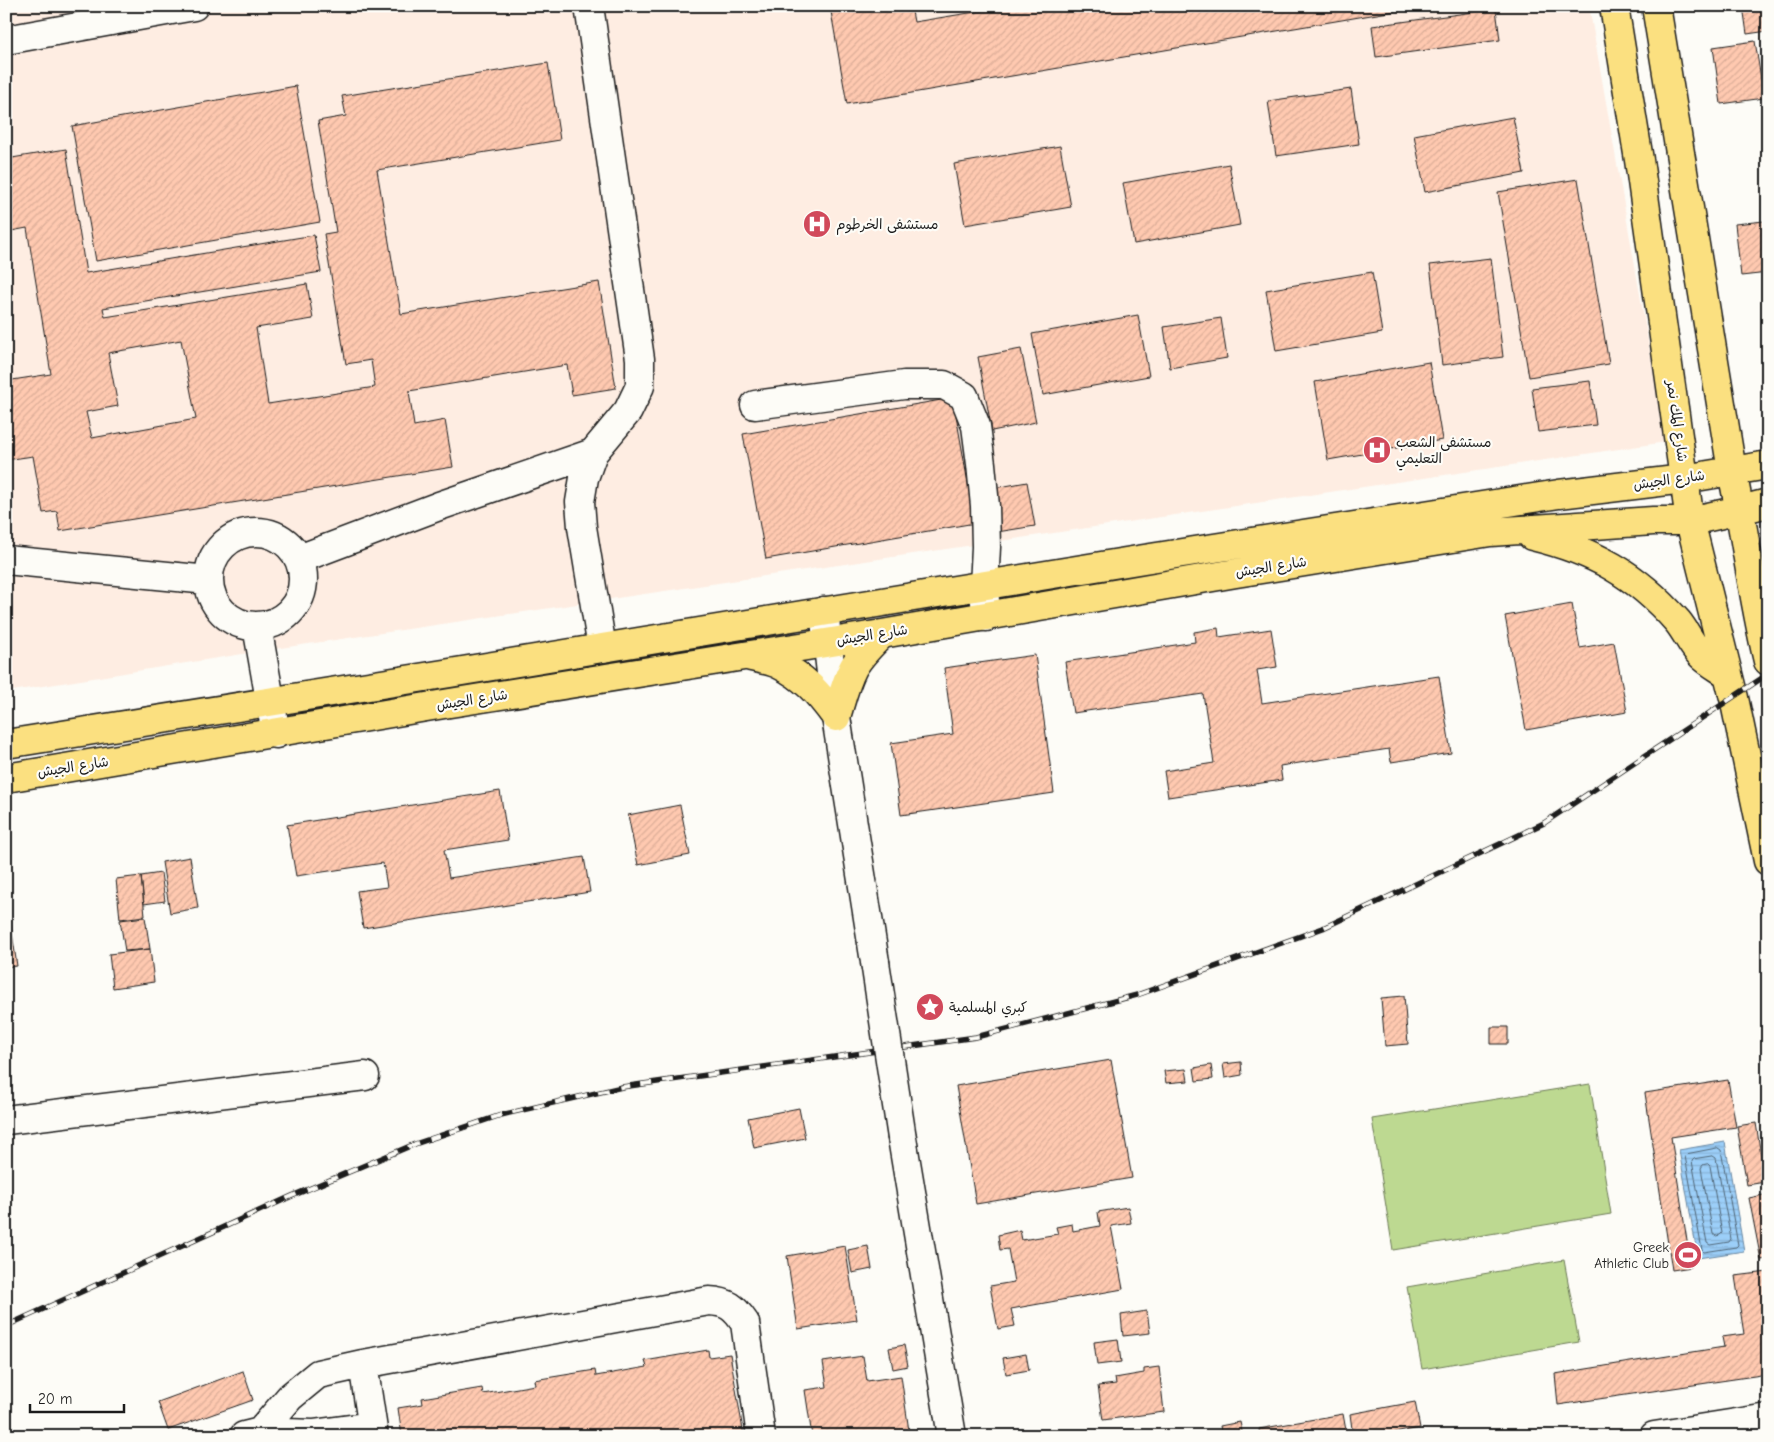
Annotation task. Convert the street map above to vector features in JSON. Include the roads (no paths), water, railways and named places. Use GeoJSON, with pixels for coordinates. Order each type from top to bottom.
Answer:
{"type":"FeatureCollection","features":[{"type":"Feature","properties":{"kind":"main road","name":"شارع المك نمر"},"geometry":{"type":"LineString","coordinates":[[1614,6],[1640,160],[1690,521],[1728,674],[1768,862]]}},
{"type":"Feature","properties":{"kind":"main road"},"geometry":{"type":"LineString","coordinates":[[1656,6],[1756,612],[1768,661]]}},
{"type":"Feature","properties":{"kind":"main road","name":"شارع الجيش"},"geometry":{"type":"LineString","coordinates":[[6,744],[1144,559],[1559,494],[1684,479],[1768,465]]}},
{"type":"Feature","properties":{"kind":"main road","name":"شارع الجيش"},"geometry":{"type":"LineString","coordinates":[[6,778],[1490,532],[1653,521],[1690,521],[1768,503]]}},
{"type":"Feature","properties":{"kind":"main road"},"geometry":{"type":"LineString","coordinates":[[1490,532],[1526,535],[1562,543],[1595,557],[1627,575],[1655,598],[1680,624],[1700,654],[1728,674]]}},
{"type":"Feature","properties":{"kind":"main road"},"geometry":{"type":"LineString","coordinates":[[836,717],[847,681],[854,666],[882,634]]}},
{"type":"Feature","properties":{"kind":"main road"},"geometry":{"type":"LineString","coordinates":[[744,655],[776,663],[796,674],[814,688],[836,717]]}},
{"type":"Feature","properties":{"kind":"street"},"geometry":{"type":"LineString","coordinates":[[6,40],[194,6]]}},
{"type":"Feature","properties":{"kind":"street"},"geometry":{"type":"LineString","coordinates":[[589,6],[640,359],[640,386],[628,411],[593,454],[584,478],[580,502],[582,527],[602,648]]}},
{"type":"Feature","properties":{"kind":"street"},"geometry":{"type":"LineString","coordinates":[[755,406],[904,385],[944,385],[964,396],[976,426],[981,464],[986,530],[984,586],[986,617]]}},
{"type":"Feature","properties":{"kind":"street"},"geometry":{"type":"LineString","coordinates":[[300,559],[439,506],[593,454]]}},
{"type":"Feature","properties":{"kind":"street"},"geometry":{"type":"LineString","coordinates":[[254,531],[273,534],[289,544],[300,559],[304,577],[300,596],[290,611],[276,622],[257,626],[238,623],[223,613],[212,598],[208,580],[211,561],[221,546],[236,535],[254,531]]}},
{"type":"Feature","properties":{"kind":"street"},"geometry":{"type":"LineString","coordinates":[[6,560],[208,580]]}},
{"type":"Feature","properties":{"kind":"street"},"geometry":{"type":"LineString","coordinates":[[824,611],[836,717],[902,1138],[952,1436]]}},
{"type":"Feature","properties":{"kind":"street"},"geometry":{"type":"LineString","coordinates":[[257,626],[276,734]]}},
{"type":"Feature","properties":{"kind":"street"},"geometry":{"type":"LineString","coordinates":[[6,1120],[365,1076]]}},
{"type":"Feature","properties":{"kind":"street"},"geometry":{"type":"LineString","coordinates":[[252,1434],[290,1397],[318,1374],[362,1364],[709,1301],[720,1301],[734,1308],[745,1323],[761,1436]]}},
{"type":"Feature","properties":{"kind":"street"},"geometry":{"type":"LineString","coordinates":[[252,1434],[314,1434],[373,1431],[362,1364]]}},
{"type":"Feature","properties":{"kind":"street"},"geometry":{"type":"LineString","coordinates":[[1654,1436],[1768,1418]]}},
{"type":"Feature","properties":{"kind":"water"},"geometry":{"type":"Polygon","coordinates":[[[1725,1142],[1744,1251],[1698,1258],[1679,1150],[1725,1142]]]}},
{"type":"Feature","properties":{"kind":"railway"},"geometry":{"type":"LineString","coordinates":[[6,1326],[292,1196],[415,1144],[501,1115],[622,1087],[976,1037],[1137,995],[1323,928],[1544,823],[1768,674]]}},
{"type":"Feature","properties":{"kind":"place","name":"مستشفى الخرطوم"},"geometry":{"type":"Point","coordinates":[817,224]}},
{"type":"Feature","properties":{"kind":"place","name":"مستشفى الشعب التعليمي"},"geometry":{"type":"Point","coordinates":[1377,450]}},
{"type":"Feature","properties":{"kind":"place","name":"كبري المسلمية"},"geometry":{"type":"Point","coordinates":[930,1007]}},
{"type":"Feature","properties":{"kind":"place","name":"Greek Athletic Club"},"geometry":{"type":"Point","coordinates":[1688,1255]}}]}
